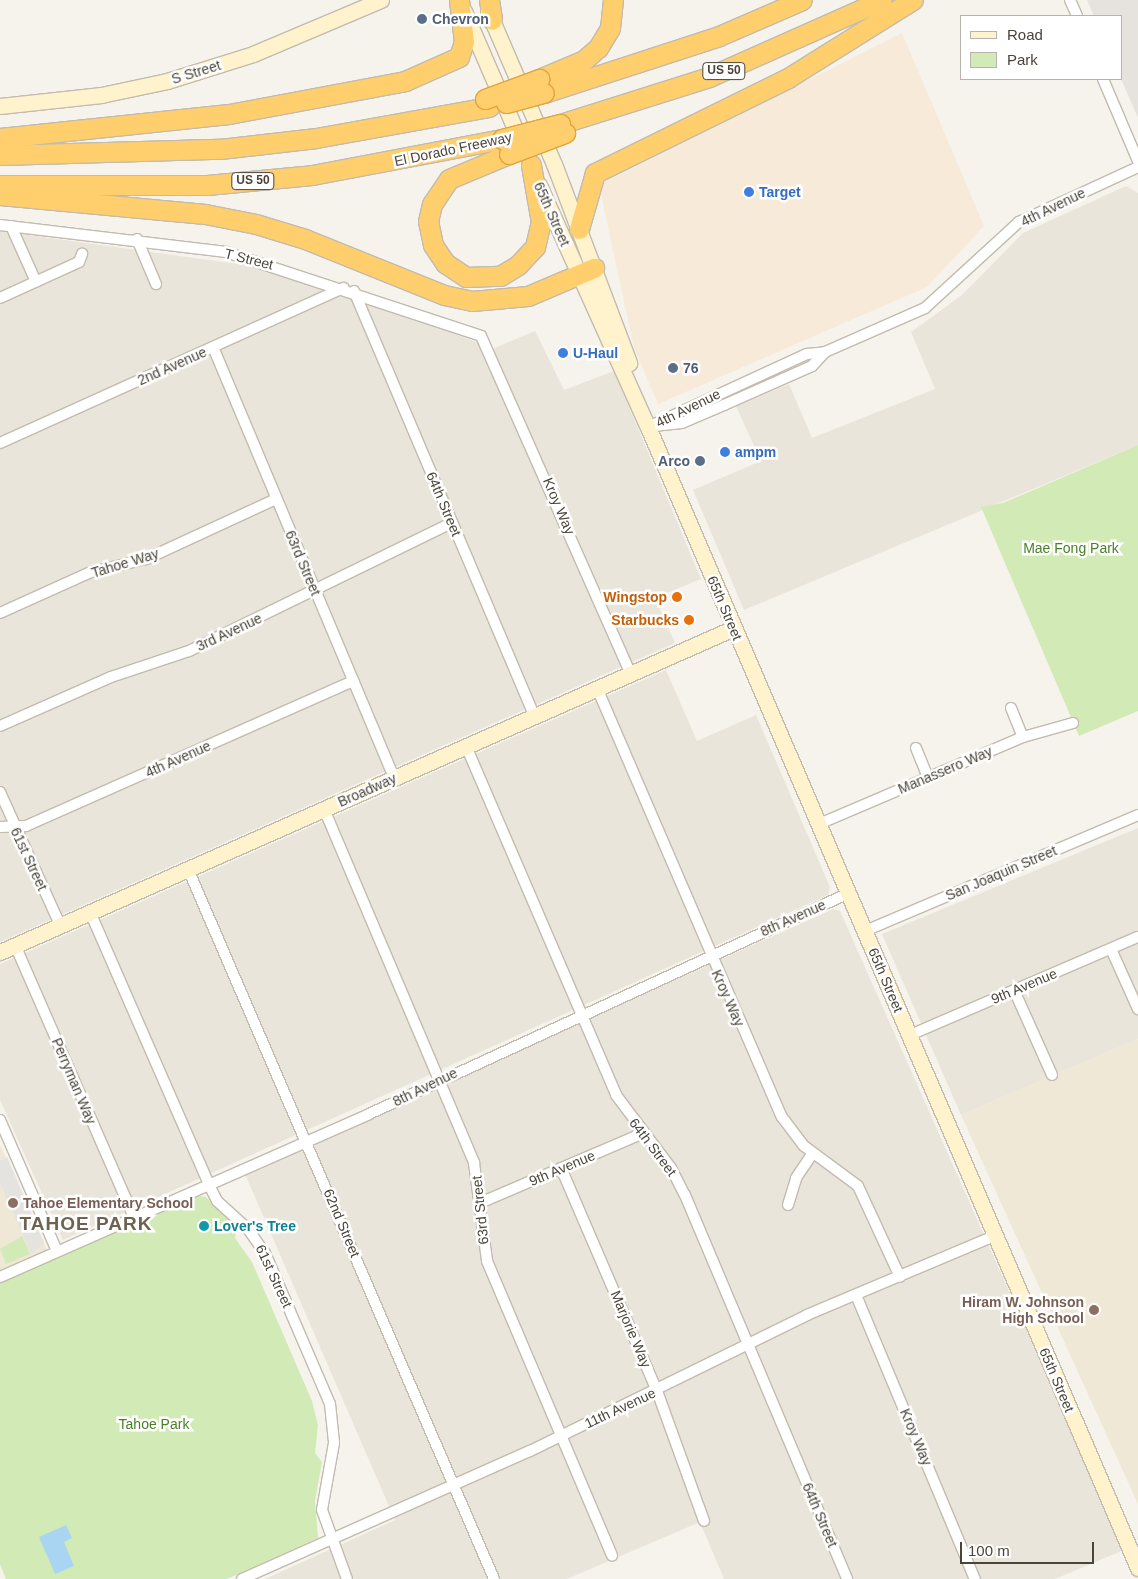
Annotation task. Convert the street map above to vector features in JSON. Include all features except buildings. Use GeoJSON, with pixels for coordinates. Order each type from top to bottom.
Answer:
{"type":"FeatureCollection","features":[{"type":"Feature","properties":{"kind":"highway"},"geometry":{"type":"LineString","coordinates":[[0,138],[239,113],[404,81],[459,57],[464,42],[459,0]]}},
{"type":"Feature","properties":{"kind":"highway"},"geometry":{"type":"LineString","coordinates":[[489,0],[492,20]]}},
{"type":"Feature","properties":{"kind":"highway"},"geometry":{"type":"LineString","coordinates":[[542,86],[584,60],[598,48],[610,28],[613,0]]}},
{"type":"Feature","properties":{"kind":"highway","name":"US 50"},"geometry":{"type":"LineString","coordinates":[[0,155],[220,149],[411,123],[719,36],[802,0]]}},
{"type":"Feature","properties":{"kind":"highway","name":"El Dorado Freeway"},"geometry":{"type":"LineString","coordinates":[[0,185],[207,185],[312,175],[506,147],[756,58],[882,0]]}},
{"type":"Feature","properties":{"kind":"highway"},"geometry":{"type":"LineString","coordinates":[[578,229],[595,173],[788,78],[913,0]]}},
{"type":"Feature","properties":{"kind":"highway"},"geometry":{"type":"LineString","coordinates":[[506,147],[449,179],[432,204],[428,221],[433,245],[445,263],[466,277],[500,276],[518,266],[535,247],[541,222],[531,165]]}},
{"type":"Feature","properties":{"kind":"highway"},"geometry":{"type":"LineString","coordinates":[[0,195],[205,214],[256,224],[305,239],[444,295],[472,301],[528,296],[586,271]]}},
{"type":"Feature","properties":{"kind":"main road","name":"S Street"},"geometry":{"type":"LineString","coordinates":[[0,106],[101,95],[167,81],[254,54],[381,0]]}},
{"type":"Feature","properties":{"kind":"main road","name":"65th Street"},"geometry":{"type":"LineString","coordinates":[[459,0],[531,165],[586,271],[648,427],[1125,1532],[1128,1552],[1138,1568]]}},
{"type":"Feature","properties":{"kind":"main road","name":"65th Street"},"geometry":{"type":"LineString","coordinates":[[482,0],[578,229],[586,271]]}},
{"type":"Feature","properties":{"kind":"main road","name":"Broadway"},"geometry":{"type":"LineString","coordinates":[[0,952],[734,628]]}},
{"type":"Feature","properties":{"kind":"main road","name":"65th Street"},"geometry":{"type":"LineString","coordinates":[[1125,1532],[1138,1542]]}},
{"type":"Feature","properties":{"kind":"street"},"geometry":{"type":"LineString","coordinates":[[1070,0],[1077,15]]}},
{"type":"Feature","properties":{"kind":"street"},"geometry":{"type":"LineString","coordinates":[[1103,80],[1138,161]]}},
{"type":"Feature","properties":{"kind":"street","name":"4th Avenue"},"geometry":{"type":"LineString","coordinates":[[648,427],[682,423],[812,366],[825,352],[925,308],[1019,222],[1138,167]]}},
{"type":"Feature","properties":{"kind":"street"},"geometry":{"type":"LineString","coordinates":[[5,226],[36,282]]}},
{"type":"Feature","properties":{"kind":"street","name":"T Street"},"geometry":{"type":"LineString","coordinates":[[5,226],[226,252],[349,290],[486,340]]}},
{"type":"Feature","properties":{"kind":"street"},"geometry":{"type":"LineString","coordinates":[[136,240],[156,284]]}},
{"type":"Feature","properties":{"kind":"street"},"geometry":{"type":"LineString","coordinates":[[0,298],[79,262],[82,254]]}},
{"type":"Feature","properties":{"kind":"street","name":"2nd Avenue"},"geometry":{"type":"LineString","coordinates":[[0,443],[212,347],[349,290]]}},
{"type":"Feature","properties":{"kind":"street","name":"64th Street"},"geometry":{"type":"LineString","coordinates":[[349,290],[452,523],[534,716]]}},
{"type":"Feature","properties":{"kind":"street","name":"Kroy Way"},"geometry":{"type":"LineString","coordinates":[[486,340],[630,673]]}},
{"type":"Feature","properties":{"kind":"street","name":"63rd Street"},"geometry":{"type":"LineString","coordinates":[[212,347],[394,778]]}},
{"type":"Feature","properties":{"kind":"street","name":"Tahoe Way"},"geometry":{"type":"LineString","coordinates":[[0,613],[91,572],[146,559],[276,499]]}},
{"type":"Feature","properties":{"kind":"street","name":"3rd Avenue"},"geometry":{"type":"LineString","coordinates":[[0,726],[111,676],[189,651],[316,592],[452,523]]}},
{"type":"Feature","properties":{"kind":"street","name":"4th Avenue"},"geometry":{"type":"LineString","coordinates":[[0,827],[26,826],[353,681]]}},
{"type":"Feature","properties":{"kind":"street","name":"Kroy Way"},"geometry":{"type":"LineString","coordinates":[[597,688],[709,955],[786,1125],[813,1153],[839,1167],[858,1186],[900,1277]]}},
{"type":"Feature","properties":{"kind":"street"},"geometry":{"type":"LineString","coordinates":[[1011,708],[1023,736]]}},
{"type":"Feature","properties":{"kind":"street","name":"Manassero Way"},"geometry":{"type":"LineString","coordinates":[[819,824],[1023,736],[1073,722]]}},
{"type":"Feature","properties":{"kind":"street","name":"64th Street"},"geometry":{"type":"LineString","coordinates":[[466,746],[616,1095],[679,1183],[749,1344],[846,1579]]}},
{"type":"Feature","properties":{"kind":"street"},"geometry":{"type":"LineString","coordinates":[[916,748],[928,777]]}},
{"type":"Feature","properties":{"kind":"street","name":"61st Street"},"geometry":{"type":"LineString","coordinates":[[0,792],[60,925]]}},
{"type":"Feature","properties":{"kind":"street","name":"63rd Street"},"geometry":{"type":"LineString","coordinates":[[324,809],[474,1163],[487,1261],[563,1435],[612,1556]]}},
{"type":"Feature","properties":{"kind":"street","name":"San Joaquin Street"},"geometry":{"type":"LineString","coordinates":[[865,931],[1138,815]]}},
{"type":"Feature","properties":{"kind":"street","name":"62nd Street"},"geometry":{"type":"LineString","coordinates":[[188,869],[494,1579]]}},
{"type":"Feature","properties":{"kind":"street","name":"8th Avenue"},"geometry":{"type":"LineString","coordinates":[[0,1277],[307,1142],[581,1013],[849,893]]}},
{"type":"Feature","properties":{"kind":"street","name":"61st Street"},"geometry":{"type":"LineString","coordinates":[[90,912],[209,1185],[217,1201],[248,1229],[265,1253],[330,1404],[334,1443],[322,1505],[330,1541],[347,1579]]}},
{"type":"Feature","properties":{"kind":"street","name":"9th Avenue"},"geometry":{"type":"LineString","coordinates":[[910,1035],[1138,937]]}},
{"type":"Feature","properties":{"kind":"street","name":"Perryman Way"},"geometry":{"type":"LineString","coordinates":[[15,945],[134,1218]]}},
{"type":"Feature","properties":{"kind":"street"},"geometry":{"type":"LineString","coordinates":[[1111,949],[1138,1010]]}},
{"type":"Feature","properties":{"kind":"street"},"geometry":{"type":"LineString","coordinates":[[1014,990],[1052,1075]]}},
{"type":"Feature","properties":{"kind":"street"},"geometry":{"type":"LineString","coordinates":[[0,1120],[57,1251]]}},
{"type":"Feature","properties":{"kind":"street","name":"9th Avenue"},"geometry":{"type":"LineString","coordinates":[[480,1203],[643,1133]]}},
{"type":"Feature","properties":{"kind":"street"},"geometry":{"type":"LineString","coordinates":[[788,1204],[796,1178],[813,1153]]}},
{"type":"Feature","properties":{"kind":"street","name":"Marjorie Way"},"geometry":{"type":"LineString","coordinates":[[561,1168],[657,1391],[704,1521]]}},
{"type":"Feature","properties":{"kind":"street","name":"11th Avenue"},"geometry":{"type":"LineString","coordinates":[[242,1579],[455,1486],[657,1391],[749,1344],[856,1295],[996,1235]]}},
{"type":"Feature","properties":{"kind":"street","name":"Kroy Way"},"geometry":{"type":"LineString","coordinates":[[856,1295],[975,1579]]}},
{"type":"Feature","properties":{"kind":"shaded area"},"geometry":{"type":"Polygon","coordinates":[[[1087,0],[1138,0],[1138,118],[1121,80],[1123,80],[1123,15],[1094,15],[1087,0]]]}},
{"type":"Feature","properties":{"kind":"shaded area"},"geometry":{"type":"Polygon","coordinates":[[[902,33],[984,226],[927,287],[658,404],[634,348],[599,185],[902,33]]]}},
{"type":"Feature","properties":{"kind":"shaded area"},"geometry":{"type":"Polygon","coordinates":[[[1126,186],[1138,193],[1138,445],[744,610],[693,490],[761,461],[736,406],[789,384],[812,438],[935,389],[911,332],[962,295],[1023,233],[1126,186]]]}},
{"type":"Feature","properties":{"kind":"shaded area"},"geometry":{"type":"Polygon","coordinates":[[[0,231],[259,267],[435,325],[478,343],[485,352],[535,331],[564,390],[614,371],[701,579],[655,598],[675,643],[0,942],[0,231]]]}},
{"type":"Feature","properties":{"kind":"shaded area"},"geometry":{"type":"Polygon","coordinates":[[[666,670],[697,741],[756,715],[830,887],[828,895],[63,1240],[0,1100],[0,964],[666,670]]]}},
{"type":"Feature","properties":{"kind":"shaded area"},"geometry":{"type":"Polygon","coordinates":[[[1138,828],[1138,1039],[961,1115],[882,934],[1138,828]]]}},
{"type":"Feature","properties":{"kind":"shaded area"},"geometry":{"type":"Polygon","coordinates":[[[833,909],[840,911],[1124,1550],[1055,1579],[724,1579],[700,1522],[567,1579],[265,1579],[395,1520],[245,1174],[833,909]]]}},
{"type":"Feature","properties":{"kind":"shaded area","name":"Hiram W. Johnson High School"},"geometry":{"type":"Polygon","coordinates":[[[1138,1039],[1138,1504],[961,1115],[1138,1039]]]}},
{"type":"Feature","properties":{"kind":"shaded area","name":"Tahoe Elementary School"},"geometry":{"type":"Polygon","coordinates":[[[0,1145],[48,1252],[0,1273],[0,1145]]]}},
{"type":"Feature","properties":{"kind":"shaded area"},"geometry":{"type":"Polygon","coordinates":[[[7,1157],[44,1243],[31,1254],[0,1183],[0,1161],[7,1157]]]}},
{"type":"Feature","properties":{"kind":"green space","name":"Mae Fong Park"},"geometry":{"type":"Polygon","coordinates":[[[1138,445],[1138,711],[1079,736],[981,507],[1003,503],[1138,445]]]}},
{"type":"Feature","properties":{"kind":"green space","name":"Tahoe Park"},"geometry":{"type":"Polygon","coordinates":[[[199,1196],[206,1197],[237,1228],[235,1238],[252,1262],[312,1401],[318,1425],[315,1453],[322,1462],[315,1501],[318,1538],[227,1579],[6,1579],[0,1564],[0,1283],[199,1196]]]}},
{"type":"Feature","properties":{"kind":"green space"},"geometry":{"type":"Polygon","coordinates":[[[22,1236],[30,1254],[6,1264],[0,1249],[22,1236]]]}},
{"type":"Feature","properties":{"kind":"water"},"geometry":{"type":"Polygon","coordinates":[[[66,1525],[72,1538],[64,1542],[74,1566],[55,1574],[39,1537],[66,1525]]]}},
{"type":"Feature","properties":{"kind":"place","name":"Chevron"},"geometry":{"type":"Point","coordinates":[422,19]}},
{"type":"Feature","properties":{"kind":"place","name":"Target"},"geometry":{"type":"Point","coordinates":[749,192]}},
{"type":"Feature","properties":{"kind":"place","name":"U-Haul"},"geometry":{"type":"Point","coordinates":[563,353]}},
{"type":"Feature","properties":{"kind":"place","name":"76"},"geometry":{"type":"Point","coordinates":[673,368]}},
{"type":"Feature","properties":{"kind":"place","name":"ampm"},"geometry":{"type":"Point","coordinates":[725,452]}},
{"type":"Feature","properties":{"kind":"place","name":"Arco"},"geometry":{"type":"Point","coordinates":[700,461]}},
{"type":"Feature","properties":{"kind":"place","name":"Wingstop"},"geometry":{"type":"Point","coordinates":[677,597]}},
{"type":"Feature","properties":{"kind":"place","name":"Starbucks"},"geometry":{"type":"Point","coordinates":[689,620]}},
{"type":"Feature","properties":{"kind":"place","name":"Tahoe Elementary School"},"geometry":{"type":"Point","coordinates":[13,1203]}},
{"type":"Feature","properties":{"kind":"place","name":"Lover's Tree"},"geometry":{"type":"Point","coordinates":[204,1226]}},
{"type":"Feature","properties":{"kind":"place","name":"Hiram W. Johnson High School"},"geometry":{"type":"Point","coordinates":[1094,1310]}},
{"type":"Feature","properties":{"kind":"district","name":"TAHOE PARK"},"geometry":{"type":"Point","coordinates":[86,1224]}}]}
